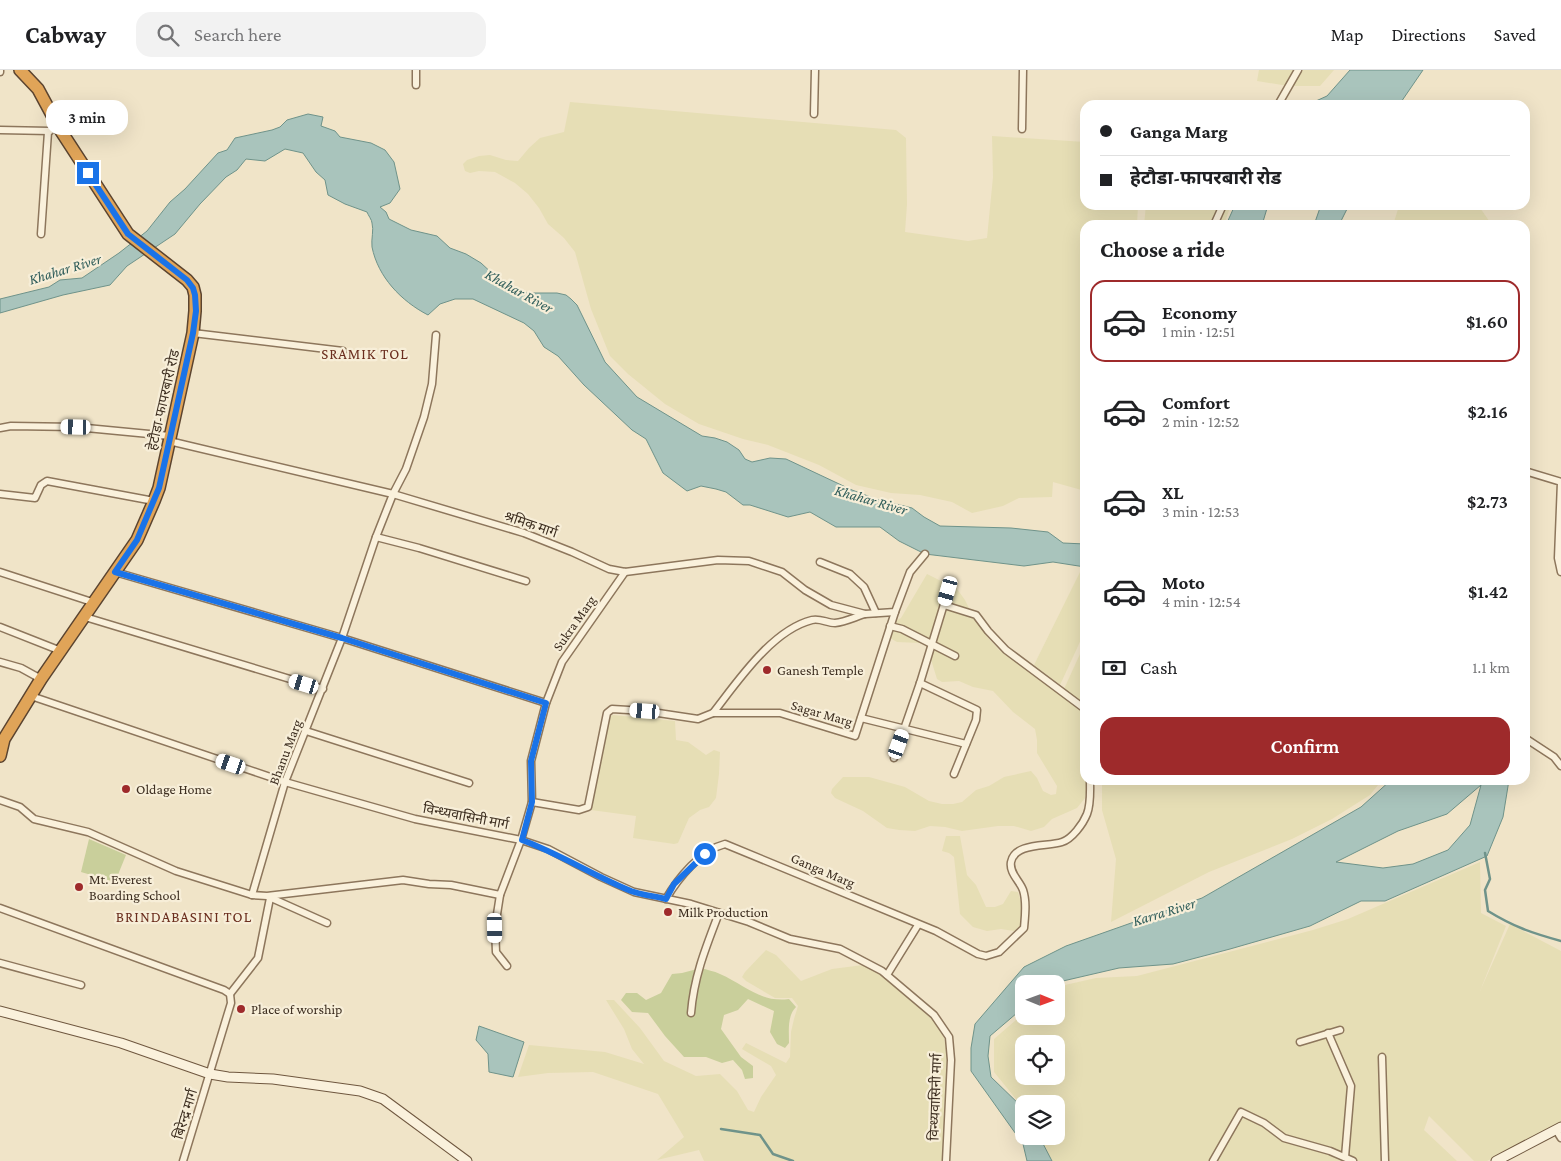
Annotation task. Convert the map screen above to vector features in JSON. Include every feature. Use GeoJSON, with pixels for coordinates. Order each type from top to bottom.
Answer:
{"type":"FeatureCollection","features":[{"type":"Feature","properties":{"kind":"highway","name":"हेटौडा-फापरबारी रोड"},"geometry":{"type":"LineString","coordinates":[[0,756],[4,739],[41,679],[137,540],[159,488],[193,333],[196,311],[193,288],[187,280],[128,234],[53,130],[38,89],[20,70]]}},
{"type":"Feature","properties":{"kind":"main road"},"geometry":{"type":"LineString","coordinates":[[0,1011],[121,1042],[210,1074],[228,1077],[273,1079],[360,1090],[383,1099],[466,1161]]}},
{"type":"Feature","properties":{"kind":"main road"},"geometry":{"type":"LineString","coordinates":[[1497,1161],[1559,1131]]}},
{"type":"Feature","properties":{"kind":"street"},"geometry":{"type":"LineString","coordinates":[[416,70],[416,85]]}},
{"type":"Feature","properties":{"kind":"street"},"geometry":{"type":"LineString","coordinates":[[814,114],[815,70]]}},
{"type":"Feature","properties":{"kind":"street"},"geometry":{"type":"LineString","coordinates":[[1022,130],[1023,70]]}},
{"type":"Feature","properties":{"kind":"street"},"geometry":{"type":"LineString","coordinates":[[1281,100],[1298,70]]}},
{"type":"Feature","properties":{"kind":"street"},"geometry":{"type":"LineString","coordinates":[[0,130],[53,130],[41,234]]}},
{"type":"Feature","properties":{"kind":"street"},"geometry":{"type":"LineString","coordinates":[[193,333],[342,351]]}},
{"type":"Feature","properties":{"kind":"street","name":"Bhanu Marg"},"geometry":{"type":"LineString","coordinates":[[252,895],[285,782],[342,638],[392,494],[406,469],[424,417],[432,384],[436,335]]}},
{"type":"Feature","properties":{"kind":"street","name":"श्रमिक मार्ग"},"geometry":{"type":"LineString","coordinates":[[0,428],[12,426],[76,427],[170,438],[392,494],[524,533],[609,569],[625,572],[718,560],[749,561],[782,572],[805,590],[831,605],[865,614],[895,612]]}},
{"type":"Feature","properties":{"kind":"street"},"geometry":{"type":"LineString","coordinates":[[1530,473],[1561,482],[1558,558],[1561,572]]}},
{"type":"Feature","properties":{"kind":"street"},"geometry":{"type":"LineString","coordinates":[[0,494],[35,498],[41,485],[47,481],[154,501]]}},
{"type":"Feature","properties":{"kind":"street"},"geometry":{"type":"LineString","coordinates":[[376,537],[419,548],[526,582]]}},
{"type":"Feature","properties":{"kind":"street","name":"Sagar Marg"},"geometry":{"type":"LineString","coordinates":[[713,713],[780,713],[855,736],[890,626],[910,572],[926,554]]}},
{"type":"Feature","properties":{"kind":"street"},"geometry":{"type":"LineString","coordinates":[[820,562],[850,574],[864,587],[876,613]]}},
{"type":"Feature","properties":{"kind":"street"},"geometry":{"type":"LineString","coordinates":[[0,572],[95,603]]}},
{"type":"Feature","properties":{"kind":"street"},"geometry":{"type":"LineString","coordinates":[[115,572],[342,638],[546,703]]}},
{"type":"Feature","properties":{"kind":"street","name":"Sukra Marg"},"geometry":{"type":"LineString","coordinates":[[507,966],[496,952],[495,928],[500,895],[522,840],[532,802],[531,761],[546,703],[562,662],[625,572]]}},
{"type":"Feature","properties":{"kind":"street"},"geometry":{"type":"LineString","coordinates":[[894,758],[920,683],[948,591]]}},
{"type":"Feature","properties":{"kind":"street"},"geometry":{"type":"LineString","coordinates":[[944,605],[976,615],[1006,650],[1080,705]]}},
{"type":"Feature","properties":{"kind":"street"},"geometry":{"type":"LineString","coordinates":[[532,802],[579,810],[588,807],[607,714],[612,709],[645,711],[698,719],[713,713],[772,642],[786,631],[801,623],[815,619],[834,623],[865,614]]}},
{"type":"Feature","properties":{"kind":"street"},"geometry":{"type":"LineString","coordinates":[[85,617],[323,689]]}},
{"type":"Feature","properties":{"kind":"street"},"geometry":{"type":"LineString","coordinates":[[890,626],[902,629],[955,656]]}},
{"type":"Feature","properties":{"kind":"street"},"geometry":{"type":"LineString","coordinates":[[0,627],[61,651]]}},
{"type":"Feature","properties":{"kind":"street"},"geometry":{"type":"LineString","coordinates":[[0,662],[21,668],[41,679]]}},
{"type":"Feature","properties":{"kind":"street"},"geometry":{"type":"LineString","coordinates":[[920,683],[977,710],[976,720],[954,774]]}},
{"type":"Feature","properties":{"kind":"street","name":"विन्ध्यवासिनी मार्ग"},"geometry":{"type":"LineString","coordinates":[[31,696],[285,782],[416,819],[522,840],[548,849],[601,878],[634,892],[691,904],[749,922],[790,939],[840,949],[887,975],[934,1016],[949,1037],[951,1060],[946,1161]]}},
{"type":"Feature","properties":{"kind":"street"},"geometry":{"type":"LineString","coordinates":[[861,718],[966,744]]}},
{"type":"Feature","properties":{"kind":"street"},"geometry":{"type":"LineString","coordinates":[[306,731],[469,783]]}},
{"type":"Feature","properties":{"kind":"street"},"geometry":{"type":"LineString","coordinates":[[1530,741],[1554,757],[1561,766]]}},
{"type":"Feature","properties":{"kind":"street","name":"Ganga Marg"},"geometry":{"type":"LineString","coordinates":[[666,899],[674,884],[705,854],[715,846],[725,844],[936,932],[978,954],[986,956],[999,952],[1024,928],[1025,906],[1023,889],[1012,869],[1011,862],[1015,854],[1024,849],[1063,842],[1076,832],[1087,815],[1090,785]]}},
{"type":"Feature","properties":{"kind":"street"},"geometry":{"type":"LineString","coordinates":[[0,800],[20,807],[34,819],[88,832],[176,871],[252,895],[268,897],[403,880],[500,895]]}},
{"type":"Feature","properties":{"kind":"street"},"geometry":{"type":"LineString","coordinates":[[268,897],[327,923]]}},
{"type":"Feature","properties":{"kind":"street"},"geometry":{"type":"LineString","coordinates":[[0,908],[224,990],[230,994],[258,958],[268,897]]}},
{"type":"Feature","properties":{"kind":"street"},"geometry":{"type":"LineString","coordinates":[[691,1013],[693,991],[702,957],[719,913]]}},
{"type":"Feature","properties":{"kind":"street"},"geometry":{"type":"LineString","coordinates":[[887,975],[918,926]]}},
{"type":"Feature","properties":{"kind":"street"},"geometry":{"type":"LineString","coordinates":[[0,963],[81,985]]}},
{"type":"Feature","properties":{"kind":"street","name":"बिरेन्द्र मार्ग"},"geometry":{"type":"LineString","coordinates":[[183,1161],[231,1003],[230,994]]}},
{"type":"Feature","properties":{"kind":"street"},"geometry":{"type":"LineString","coordinates":[[1300,1042],[1340,1030]]}},
{"type":"Feature","properties":{"kind":"street"},"geometry":{"type":"LineString","coordinates":[[1328,1034],[1351,1086],[1345,1157]]}},
{"type":"Feature","properties":{"kind":"street"},"geometry":{"type":"LineString","coordinates":[[1382,1057],[1385,1161]]}},
{"type":"Feature","properties":{"kind":"street"},"geometry":{"type":"LineString","coordinates":[[1213,1161],[1241,1112],[1264,1123],[1284,1138],[1330,1151],[1353,1161]]}},
{"type":"Feature","properties":{"kind":"shaded area"},"geometry":{"type":"Polygon","coordinates":[[[1259,70],[1334,70],[1320,86],[1288,86],[1257,81],[1259,70]]]}},
{"type":"Feature","properties":{"kind":"shaded area"},"geometry":{"type":"Polygon","coordinates":[[[570,102],[896,130],[906,138],[907,204],[905,232],[968,241],[987,238],[993,177],[992,136],[1080,142],[1080,210],[1138,210],[1137,220],[1080,220],[1080,490],[1053,482],[1052,497],[1019,498],[1003,506],[972,513],[952,502],[920,495],[891,493],[856,485],[819,465],[768,445],[743,439],[699,424],[665,404],[628,374],[610,356],[591,309],[575,252],[564,238],[548,224],[528,194],[515,183],[495,172],[479,171],[470,173],[465,171],[463,164],[467,160],[479,156],[490,155],[506,160],[518,161],[540,138],[564,132],[570,102]]]}},
{"type":"Feature","properties":{"kind":"shaded area"},"geometry":{"type":"Polygon","coordinates":[[[1146,210],[1229,210],[1226,220],[1144,220],[1146,210]]]}},
{"type":"Feature","properties":{"kind":"shaded area"},"geometry":{"type":"Polygon","coordinates":[[[1398,210],[1482,210],[1488,220],[1395,220],[1398,210]]]}},
{"type":"Feature","properties":{"kind":"shaded area"},"geometry":{"type":"Polygon","coordinates":[[[1080,572],[1080,642],[1060,685],[1034,665],[1080,572]]]}},
{"type":"Feature","properties":{"kind":"shaded area"},"geometry":{"type":"Polygon","coordinates":[[[927,574],[957,589],[988,638],[999,650],[1080,708],[1080,785],[1087,785],[1085,798],[1077,808],[1052,819],[1044,827],[1031,831],[1014,826],[998,826],[962,831],[930,826],[915,831],[887,828],[863,811],[835,798],[831,793],[832,789],[843,777],[869,777],[905,787],[929,801],[953,804],[962,802],[976,790],[989,786],[1004,777],[1031,771],[1037,778],[1043,791],[1051,795],[1056,794],[1057,786],[1037,753],[1035,729],[1013,712],[993,691],[973,687],[959,681],[942,682],[937,679],[925,645],[897,642],[890,638],[894,622],[901,618],[927,574]]]}},
{"type":"Feature","properties":{"kind":"shaded area"},"geometry":{"type":"Polygon","coordinates":[[[1080,654],[1080,700],[1064,689],[1080,654]]]}},
{"type":"Feature","properties":{"kind":"shaded area"},"geometry":{"type":"Polygon","coordinates":[[[613,715],[675,721],[676,740],[688,742],[706,755],[714,750],[720,752],[716,798],[709,807],[700,810],[689,818],[678,843],[633,838],[636,816],[591,810],[609,717],[613,715]]]}},
{"type":"Feature","properties":{"kind":"shaded area"},"geometry":{"type":"Polygon","coordinates":[[[1102,785],[1378,785],[1370,795],[1332,819],[1292,839],[1209,872],[1111,922],[1116,859],[1102,810],[1102,785]]]}},
{"type":"Feature","properties":{"kind":"shaded area"},"geometry":{"type":"Polygon","coordinates":[[[946,836],[960,836],[967,875],[976,885],[986,907],[995,907],[1003,904],[1011,891],[1018,892],[1022,906],[1020,927],[1014,931],[1001,929],[987,931],[973,927],[960,914],[954,857],[942,851],[946,836]]]}},
{"type":"Feature","properties":{"kind":"shaded area"},"geometry":{"type":"Polygon","coordinates":[[[1480,862],[1481,913],[1506,926],[1480,991],[1510,924],[1561,951],[1561,1122],[1487,1161],[1474,1161],[1429,1116],[1424,1130],[1457,1161],[1052,1161],[1044,1145],[1065,1145],[1065,1095],[1015,1095],[1015,1098],[994,1072],[994,1039],[1015,1021],[1015,1025],[1065,1025],[1065,985],[1096,978],[1137,976],[1348,919],[1480,862]]]}},
{"type":"Feature","properties":{"kind":"shaded area"},"geometry":{"type":"Polygon","coordinates":[[[766,950],[776,955],[801,981],[832,969],[863,965],[882,975],[934,1021],[944,1038],[948,1059],[943,1161],[704,1161],[699,1150],[657,1160],[684,1137],[658,1094],[593,1072],[548,1073],[518,1077],[529,1045],[605,1052],[644,1064],[632,1049],[624,1029],[606,1000],[614,1000],[640,1028],[664,1061],[696,1076],[720,1074],[737,1091],[748,1110],[754,1112],[761,1097],[776,1075],[771,1066],[742,1049],[746,1043],[786,1063],[790,1057],[791,1032],[798,1006],[792,998],[775,998],[742,977],[766,950]]]}},
{"type":"Feature","properties":{"kind":"green space"},"geometry":{"type":"Polygon","coordinates":[[[89,839],[126,855],[115,882],[81,872],[89,839]]]}},
{"type":"Feature","properties":{"kind":"green space"},"geometry":{"type":"Polygon","coordinates":[[[701,968],[729,978],[761,996],[779,1000],[789,999],[796,1007],[791,1015],[789,1043],[785,1048],[777,1044],[770,1032],[774,1011],[748,999],[738,1010],[724,1015],[721,1029],[741,1057],[753,1066],[753,1078],[745,1079],[742,1070],[733,1060],[722,1063],[706,1057],[684,1057],[648,1013],[632,1012],[621,1000],[626,993],[637,993],[646,1000],[661,993],[672,974],[701,968]]]}},
{"type":"Feature","properties":{"kind":"water"},"geometry":{"type":"Polygon","coordinates":[[[1350,70],[1423,70],[1402,100],[1318,100],[1327,96],[1350,70]]]}},
{"type":"Feature","properties":{"kind":"water","name":"Khahar River"},"geometry":{"type":"Polygon","coordinates":[[[308,114],[323,117],[321,126],[335,131],[340,137],[371,143],[385,150],[394,162],[400,189],[390,203],[380,207],[386,212],[389,219],[411,230],[437,236],[450,248],[466,254],[481,263],[495,276],[514,287],[528,293],[557,293],[566,295],[577,305],[605,362],[637,397],[702,436],[727,442],[739,450],[745,459],[752,462],[770,458],[786,459],[852,490],[876,499],[912,508],[940,526],[1011,528],[1048,532],[1063,543],[1080,544],[1080,566],[1053,562],[1024,566],[925,554],[899,541],[880,527],[836,527],[810,512],[788,517],[750,505],[743,505],[726,492],[716,489],[701,486],[687,491],[663,473],[646,439],[632,430],[584,385],[558,356],[544,347],[534,331],[524,323],[473,299],[455,299],[440,304],[428,315],[409,303],[392,287],[379,268],[372,247],[373,226],[367,212],[328,195],[325,180],[316,172],[303,153],[285,149],[265,161],[246,159],[237,170],[226,177],[200,204],[175,234],[127,266],[110,285],[63,295],[0,313],[0,299],[49,287],[60,280],[82,278],[147,231],[170,202],[185,189],[218,153],[227,150],[235,138],[272,130],[280,127],[287,120],[308,114]]]}},
{"type":"Feature","properties":{"kind":"water"},"geometry":{"type":"Polygon","coordinates":[[[1233,210],[1266,210],[1264,220],[1228,220],[1233,210]]]}},
{"type":"Feature","properties":{"kind":"water"},"geometry":{"type":"Polygon","coordinates":[[[1319,210],[1346,210],[1342,220],[1316,220],[1319,210]]]}},
{"type":"Feature","properties":{"kind":"water","name":"Karra River"},"geometry":{"type":"Polygon","coordinates":[[[1385,785],[1481,785],[1508,785],[1503,817],[1487,856],[1385,901],[1361,901],[1310,926],[1173,964],[1119,968],[1065,981],[1065,975],[1017,975],[1024,967],[1066,946],[1202,898],[1361,807],[1385,785]],[[1481,785],[1447,814],[1398,831],[1336,862],[1383,868],[1413,864],[1448,850],[1470,825],[1481,785]]]}},
{"type":"Feature","properties":{"kind":"water"},"geometry":{"type":"Polygon","coordinates":[[[1015,977],[1015,1015],[990,1036],[988,1056],[991,1077],[1015,1100],[1015,1133],[971,1071],[971,1048],[975,1024],[1015,977]]]}},
{"type":"Feature","properties":{"kind":"water"},"geometry":{"type":"Polygon","coordinates":[[[479,1026],[524,1042],[513,1077],[489,1072],[488,1054],[476,1040],[479,1026]]]}},
{"type":"Feature","properties":{"kind":"water"},"geometry":{"type":"Polygon","coordinates":[[[1023,1145],[1044,1145],[1052,1161],[1027,1161],[1023,1145]]]}},
{"type":"Feature","properties":{"kind":"waterway"},"geometry":{"type":"LineString","coordinates":[[1485,853],[1490,879],[1485,890],[1488,911],[1523,929],[1561,941]]}},
{"type":"Feature","properties":{"kind":"waterway"},"geometry":{"type":"LineString","coordinates":[[721,1129],[760,1135],[773,1154],[793,1161]]}},
{"type":"Feature","properties":{"kind":"place","name":"Ganesh Temple"},"geometry":{"type":"Point","coordinates":[767,670]}},
{"type":"Feature","properties":{"kind":"place","name":"Oldage Home"},"geometry":{"type":"Point","coordinates":[126,789]}},
{"type":"Feature","properties":{"kind":"place","name":"Mt. Everest Boarding School"},"geometry":{"type":"Point","coordinates":[79,887]}},
{"type":"Feature","properties":{"kind":"place","name":"Milk Production"},"geometry":{"type":"Point","coordinates":[668,912]}},
{"type":"Feature","properties":{"kind":"place","name":"Place of worship"},"geometry":{"type":"Point","coordinates":[241,1009]}},
{"type":"Feature","properties":{"kind":"district","name":"SRAMIK TOL"},"geometry":{"type":"Point","coordinates":[365,354]}},
{"type":"Feature","properties":{"kind":"district","name":"BRINDABASINI TOL"},"geometry":{"type":"Point","coordinates":[184,917]}},
{"type":"Feature","properties":{"kind":"route"},"geometry":{"type":"LineString","coordinates":[[88,173],[128,234],[187,280],[193,288],[195,295],[196,311],[192,340],[159,488],[137,540],[115,572],[342,638],[546,703],[531,761],[532,802],[522,840],[548,849],[601,878],[634,892],[666,899],[674,884],[705,854]]}}]}
